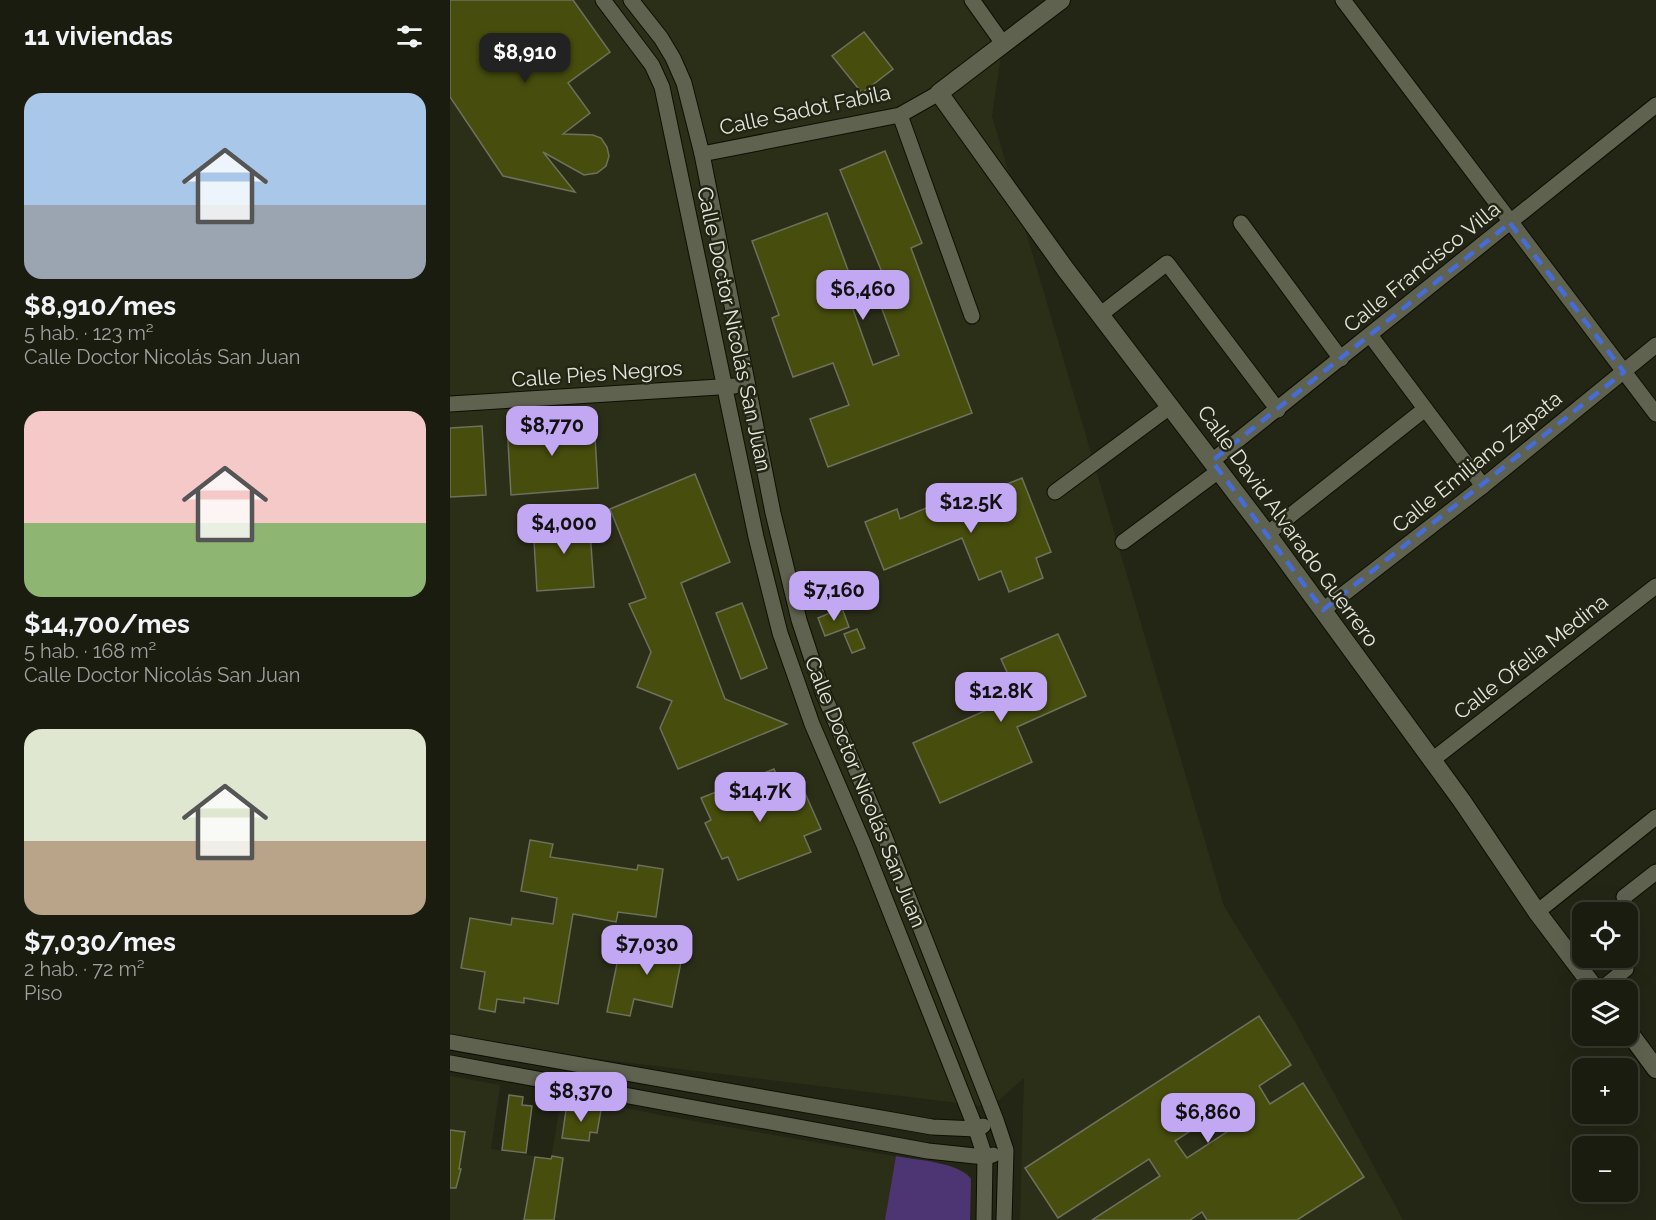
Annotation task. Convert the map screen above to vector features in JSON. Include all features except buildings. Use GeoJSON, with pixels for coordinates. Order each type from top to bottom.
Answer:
{"type":"FeatureCollection","features":[{"type":"Feature","properties":{"kind":"street","name":"Calle Doctor Nicolás San Juan"},"geometry":{"type":"LineString","coordinates":[[603,0],[652,65],[662,87],[756,537],[780,633],[803,702],[863,843],[976,1129],[986,1158],[984,1220]]}},
{"type":"Feature","properties":{"kind":"street","name":"Calle Doctor Nicolás San Juan"},"geometry":{"type":"LineString","coordinates":[[632,0],[661,38],[684,83],[702,154],[776,530],[799,620],[823,693],[884,835],[996,1120],[1006,1150],[1004,1220]]}},
{"type":"Feature","properties":{"kind":"street"},"geometry":{"type":"LineString","coordinates":[[972,0],[1004,45]]}},
{"type":"Feature","properties":{"kind":"street","name":"Calle Sadot Fabila"},"geometry":{"type":"LineString","coordinates":[[702,154],[900,115],[939,93],[1061,0]]}},
{"type":"Feature","properties":{"kind":"street"},"geometry":{"type":"LineString","coordinates":[[1343,0],[1656,414]]}},
{"type":"Feature","properties":{"kind":"street","name":"Calle David Alvarado Guerrero"},"geometry":{"type":"LineString","coordinates":[[939,93],[1066,270],[1216,465],[1323,610],[1462,801],[1537,912],[1590,980]]}},
{"type":"Feature","properties":{"kind":"street","name":"Calle Francisco Villa"},"geometry":{"type":"LineString","coordinates":[[1123,542],[1278,410],[1656,105]]}},
{"type":"Feature","properties":{"kind":"street"},"geometry":{"type":"LineString","coordinates":[[900,115],[972,316]]}},
{"type":"Feature","properties":{"kind":"street"},"geometry":{"type":"LineString","coordinates":[[1241,223],[1341,359]]}},
{"type":"Feature","properties":{"kind":"street"},"geometry":{"type":"LineString","coordinates":[[1101,314],[1167,263],[1278,410]]}},
{"type":"Feature","properties":{"kind":"street"},"geometry":{"type":"LineString","coordinates":[[1370,335],[1483,486]]}},
{"type":"Feature","properties":{"kind":"street","name":"Calle Emiliano Zapata"},"geometry":{"type":"LineString","coordinates":[[1323,610],[1483,486],[1656,345]]}},
{"type":"Feature","properties":{"kind":"street","name":"Calle Pies Negros"},"geometry":{"type":"LineString","coordinates":[[450,404],[747,384]]}},
{"type":"Feature","properties":{"kind":"street"},"geometry":{"type":"LineString","coordinates":[[1055,492],[1171,406]]}},
{"type":"Feature","properties":{"kind":"street"},"geometry":{"type":"LineString","coordinates":[[1267,534],[1425,409]]}},
{"type":"Feature","properties":{"kind":"street","name":"Calle Ofelia Medina"},"geometry":{"type":"LineString","coordinates":[[1431,760],[1656,586]]}},
{"type":"Feature","properties":{"kind":"street"},"geometry":{"type":"LineString","coordinates":[[1537,912],[1656,817]]}},
{"type":"Feature","properties":{"kind":"street"},"geometry":{"type":"LineString","coordinates":[[1624,897],[1656,872]]}},
{"type":"Feature","properties":{"kind":"street"},"geometry":{"type":"LineString","coordinates":[[1611,980],[1626,969]]}},
{"type":"Feature","properties":{"kind":"street"},"geometry":{"type":"LineString","coordinates":[[450,1042],[932,1127],[976,1129],[996,1120]]}},
{"type":"Feature","properties":{"kind":"street"},"geometry":{"type":"LineString","coordinates":[[1638,1044],[1655,1067]]}},
{"type":"Feature","properties":{"kind":"street"},"geometry":{"type":"LineString","coordinates":[[450,1063],[928,1151],[986,1158],[1006,1150]]}},
{"type":"Feature","properties":{"kind":"highlighted area"},"geometry":{"type":"Polygon","coordinates":[[[1510,223],[1624,372],[1323,610],[1212,461],[1510,223]]]}},
{"type":"Feature","properties":{"kind":"shaded area"},"geometry":{"type":"Polygon","coordinates":[[[450,0],[973,0],[1002,49],[992,116],[1224,906],[1297,1025],[1403,1220],[1020,1220],[1024,1078],[991,1107],[450,1041],[450,0]]]}},
{"type":"Feature","properties":{"kind":"shaded area"},"geometry":{"type":"Polygon","coordinates":[[[450,1076],[500,1085],[491,1149],[551,1159],[562,1095],[660,1115],[951,1166],[968,1174],[971,1179],[970,1220],[450,1220],[450,1076]]]}},
{"type":"Feature","properties":{"kind":"shaded area"},"geometry":{"type":"Polygon","coordinates":[[[896,1156],[947,1165],[965,1173],[971,1179],[970,1220],[885,1220],[896,1156]]]}}]}
